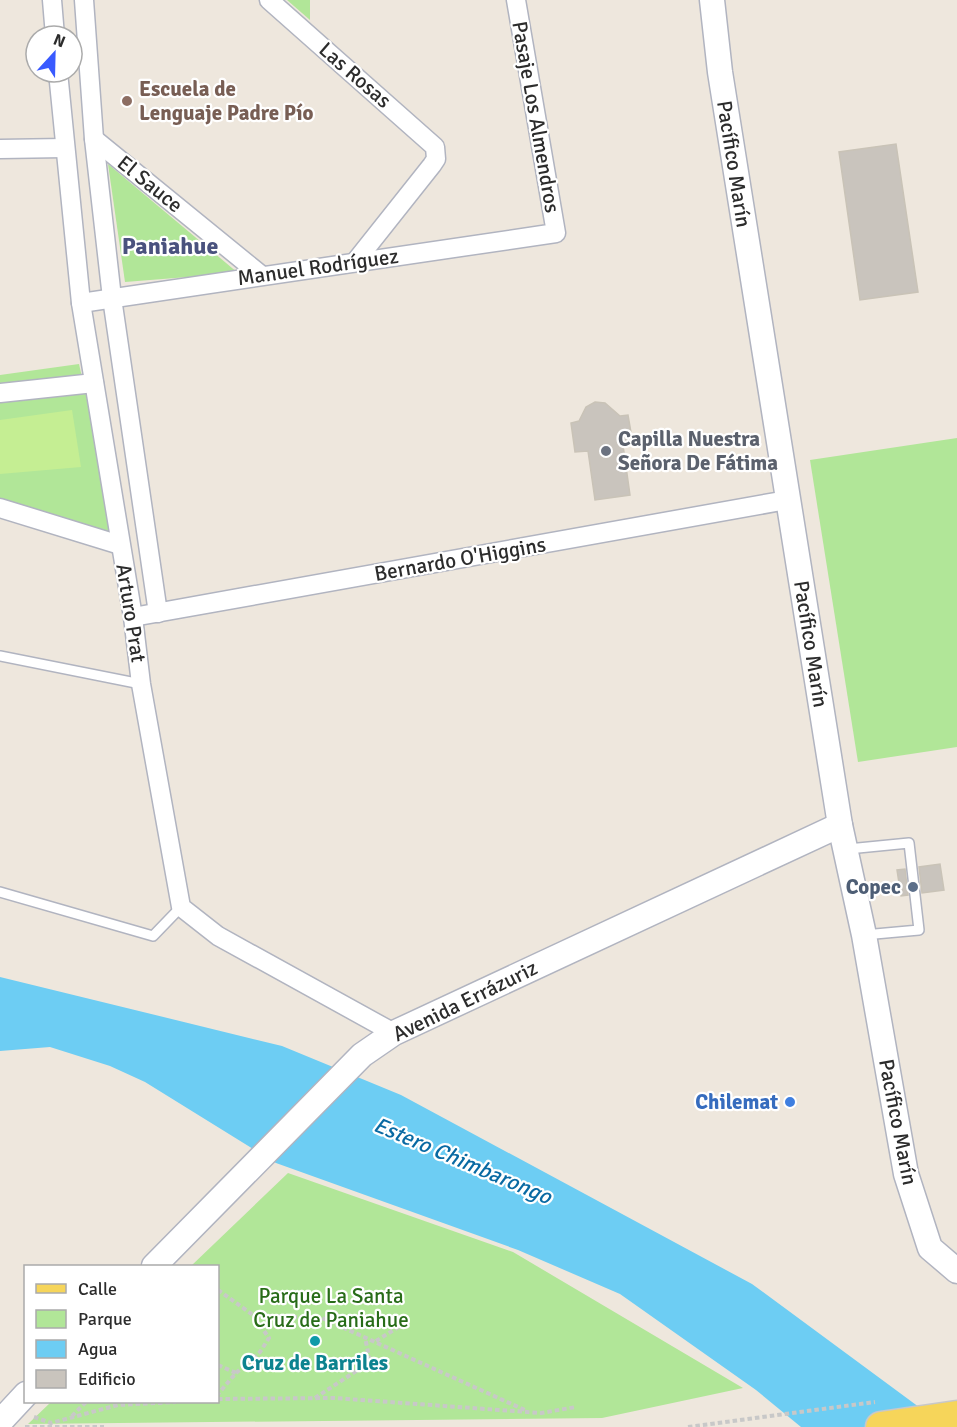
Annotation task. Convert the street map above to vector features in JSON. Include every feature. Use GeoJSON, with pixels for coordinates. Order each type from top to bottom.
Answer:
{"type":"FeatureCollection","features":[{"type":"Feature","properties":{"kind":"main road"},"geometry":{"type":"LineString","coordinates":[[879,1414],[957,1416]]}},
{"type":"Feature","properties":{"kind":"street"},"geometry":{"type":"LineString","coordinates":[[52,0],[54,24]]}},
{"type":"Feature","properties":{"kind":"street","name":"Arturo Prat"},"geometry":{"type":"LineString","coordinates":[[84,0],[94,139],[112,298],[159,613]]}},
{"type":"Feature","properties":{"kind":"street","name":"Las Rosas"},"geometry":{"type":"LineString","coordinates":[[269,0],[431,142],[437,153],[432,165],[355,262]]}},
{"type":"Feature","properties":{"kind":"street","name":"Pasaje Los Almendros"},"geometry":{"type":"LineString","coordinates":[[516,0],[556,233]]}},
{"type":"Feature","properties":{"kind":"street","name":"Pacífico Marín"},"geometry":{"type":"LineString","coordinates":[[712,0],[720,72],[840,825],[864,935],[906,1174],[930,1248],[957,1271]]}},
{"type":"Feature","properties":{"kind":"street","name":"Arturo Prat"},"geometry":{"type":"LineString","coordinates":[[59,84],[81,303],[133,617],[141,684],[181,907]]}},
{"type":"Feature","properties":{"kind":"street","name":"El Sauce"},"geometry":{"type":"LineString","coordinates":[[94,139],[261,275]]}},
{"type":"Feature","properties":{"kind":"street"},"geometry":{"type":"LineString","coordinates":[[0,149],[65,148]]}},
{"type":"Feature","properties":{"kind":"street","name":"Manuel Rodríguez"},"geometry":{"type":"LineString","coordinates":[[81,303],[556,233]]}},
{"type":"Feature","properties":{"kind":"street"},"geometry":{"type":"LineString","coordinates":[[0,393],[94,383]]}},
{"type":"Feature","properties":{"kind":"street","name":"Bernardo O'Higgins"},"geometry":{"type":"LineString","coordinates":[[133,617],[788,500]]}},
{"type":"Feature","properties":{"kind":"street"},"geometry":{"type":"LineString","coordinates":[[0,508],[120,545]]}},
{"type":"Feature","properties":{"kind":"street","name":"Avenida Errázuriz"},"geometry":{"type":"LineString","coordinates":[[155,1265],[362,1055],[394,1033],[840,825]]}},
{"type":"Feature","properties":{"kind":"street"},"geometry":{"type":"LineString","coordinates":[[181,907],[218,936],[394,1033]]}},
{"type":"Feature","properties":{"kind":"lane"},"geometry":{"type":"LineString","coordinates":[[0,656],[141,684]]}},
{"type":"Feature","properties":{"kind":"lane"},"geometry":{"type":"LineString","coordinates":[[845,849],[909,843],[919,930],[864,935]]}},
{"type":"Feature","properties":{"kind":"lane"},"geometry":{"type":"LineString","coordinates":[[0,892],[153,936],[181,907]]}},
{"type":"Feature","properties":{"kind":"path"},"geometry":{"type":"LineString","coordinates":[[219,1291],[253,1316],[269,1338],[260,1352],[236,1373],[219,1393]]}},
{"type":"Feature","properties":{"kind":"path"},"geometry":{"type":"LineString","coordinates":[[253,1316],[322,1318],[531,1412]]}},
{"type":"Feature","properties":{"kind":"path"},"geometry":{"type":"LineString","coordinates":[[376,1341],[405,1323]]}},
{"type":"Feature","properties":{"kind":"path"},"geometry":{"type":"LineString","coordinates":[[315,1398],[370,1362],[364,1336]]}},
{"type":"Feature","properties":{"kind":"path"},"geometry":{"type":"LineString","coordinates":[[219,1365],[236,1373]]}},
{"type":"Feature","properties":{"kind":"path"},"geometry":{"type":"LineString","coordinates":[[219,1400],[315,1398],[531,1412],[576,1407]]}},
{"type":"Feature","properties":{"kind":"path"},"geometry":{"type":"LineString","coordinates":[[71,1417],[84,1403]]}},
{"type":"Feature","properties":{"kind":"path"},"geometry":{"type":"LineString","coordinates":[[14,1413],[51,1423],[118,1405],[147,1403]]}},
{"type":"Feature","properties":{"kind":"path"},"geometry":{"type":"LineString","coordinates":[[14,1413],[104,1427]]}},
{"type":"Feature","properties":{"kind":"path"},"geometry":{"type":"LineString","coordinates":[[688,1427],[879,1414]]}},
{"type":"Feature","properties":{"kind":"green space"},"geometry":{"type":"Polygon","coordinates":[[[287,0],[310,0],[310,20],[287,0]]]}},
{"type":"Feature","properties":{"kind":"green space"},"geometry":{"type":"Polygon","coordinates":[[[108,164],[238,273],[125,282],[108,164]]]}},
{"type":"Feature","properties":{"kind":"green space"},"geometry":{"type":"Polygon","coordinates":[[[79,364],[120,545],[0,508],[0,375],[79,364]]]}},
{"type":"Feature","properties":{"kind":"green space"},"geometry":{"type":"Polygon","coordinates":[[[72,410],[81,467],[0,474],[0,420],[72,410]]]}},
{"type":"Feature","properties":{"kind":"green space"},"geometry":{"type":"Polygon","coordinates":[[[957,438],[957,747],[858,762],[810,460],[957,438]]]}},
{"type":"Feature","properties":{"kind":"green space","name":"Parque La Santa Cruz de Paniahue"},"geometry":{"type":"Polygon","coordinates":[[[288,1173],[513,1252],[743,1388],[602,1418],[28,1424],[50,1403],[219,1403],[219,1265],[192,1265],[288,1173]]]}},
{"type":"Feature","properties":{"kind":"water","name":"Estero Chimbarongo"},"geometry":{"type":"Polygon","coordinates":[[[0,977],[282,1046],[401,1095],[752,1284],[946,1427],[801,1427],[756,1390],[620,1294],[518,1250],[276,1163],[145,1082],[110,1066],[50,1047],[0,1051],[0,977]]]}},
{"type":"Feature","properties":{"kind":"building"},"geometry":{"type":"Polygon","coordinates":[[[896,144],[918,292],[860,300],[839,152],[896,144]]]}},
{"type":"Feature","properties":{"kind":"building","name":"Capilla Nuestra Señora De Fátima"},"geometry":{"type":"Polygon","coordinates":[[[595,402],[605,403],[620,416],[628,415],[633,444],[623,445],[630,495],[595,500],[588,451],[575,452],[571,423],[579,421],[586,407],[595,402]]]}},
{"type":"Feature","properties":{"kind":"building"},"geometry":{"type":"Polygon","coordinates":[[[940,864],[944,890],[922,893],[919,867],[940,864]]]}},
{"type":"Feature","properties":{"kind":"building"},"geometry":{"type":"Polygon","coordinates":[[[905,869],[908,895],[901,896],[897,870],[905,869]]]}},
{"type":"Feature","properties":{"kind":"place","name":"Escuela de Lenguaje Padre Pío"},"geometry":{"type":"Point","coordinates":[127,101]}},
{"type":"Feature","properties":{"kind":"place","name":"Capilla Nuestra Señora De Fátima"},"geometry":{"type":"Point","coordinates":[606,451]}},
{"type":"Feature","properties":{"kind":"place","name":"Copec"},"geometry":{"type":"Point","coordinates":[913,887]}},
{"type":"Feature","properties":{"kind":"place","name":"Chilemat"},"geometry":{"type":"Point","coordinates":[790,1102]}},
{"type":"Feature","properties":{"kind":"place","name":"Cruz de Barriles"},"geometry":{"type":"Point","coordinates":[315,1341]}},
{"type":"Feature","properties":{"kind":"district","name":"Paniahue"},"geometry":{"type":"Point","coordinates":[170,246]}}]}
